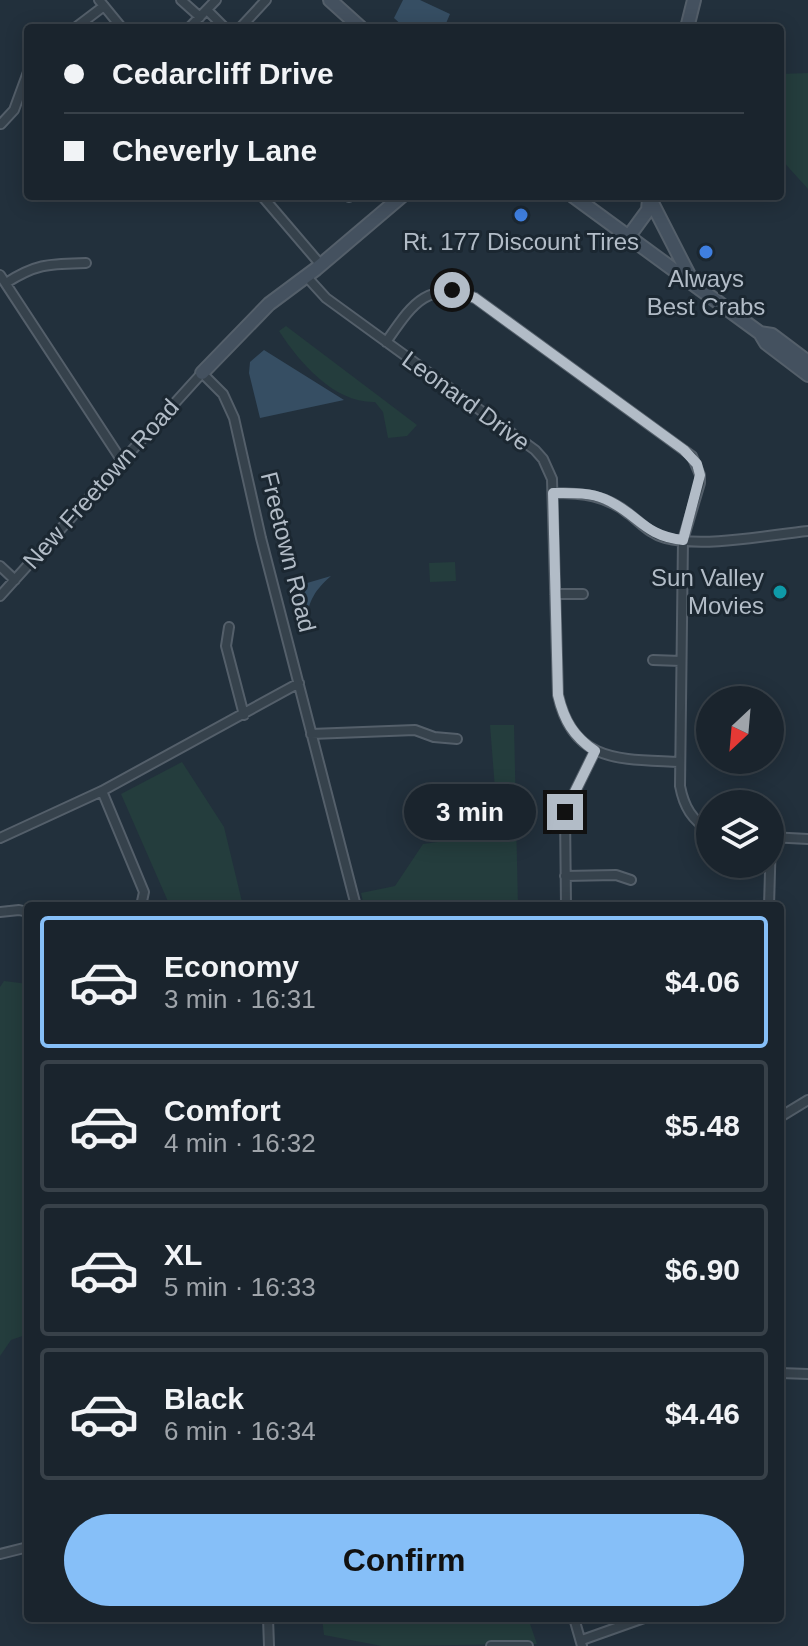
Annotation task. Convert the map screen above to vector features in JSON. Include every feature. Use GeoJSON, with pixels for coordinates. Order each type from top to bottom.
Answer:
{"type":"FeatureCollection","features":[{"type":"Feature","properties":{"kind":"street"},"geometry":{"type":"LineString","coordinates":[[181,0],[219,24]]}},
{"type":"Feature","properties":{"kind":"street"},"geometry":{"type":"LineString","coordinates":[[193,24],[216,0]]}},
{"type":"Feature","properties":{"kind":"street"},"geometry":{"type":"LineString","coordinates":[[244,24],[266,0]]}},
{"type":"Feature","properties":{"kind":"street"},"geometry":{"type":"LineString","coordinates":[[330,0],[357,24]]}},
{"type":"Feature","properties":{"kind":"street"},"geometry":{"type":"LineString","coordinates":[[688,24],[694,0]]}},
{"type":"Feature","properties":{"kind":"street"},"geometry":{"type":"LineString","coordinates":[[79,24],[102,3],[119,24]]}},
{"type":"Feature","properties":{"kind":"street"},"geometry":{"type":"LineString","coordinates":[[1,124],[14,110],[24,83]]}},
{"type":"Feature","properties":{"kind":"street"},"geometry":{"type":"LineString","coordinates":[[265,200],[321,265]]}},
{"type":"Feature","properties":{"kind":"street"},"geometry":{"type":"LineString","coordinates":[[202,373],[260,312],[397,200]]}},
{"type":"Feature","properties":{"kind":"street"},"geometry":{"type":"LineString","coordinates":[[579,200],[760,333],[766,343],[808,375]]}},
{"type":"Feature","properties":{"kind":"street"},"geometry":{"type":"LineString","coordinates":[[629,236],[648,210],[649,200]]}},
{"type":"Feature","properties":{"kind":"street"},"geometry":{"type":"LineString","coordinates":[[651,200],[692,282]]}},
{"type":"Feature","properties":{"kind":"street"},"geometry":{"type":"LineString","coordinates":[[6,283],[39,266],[86,263]]}},
{"type":"Feature","properties":{"kind":"street"},"geometry":{"type":"LineString","coordinates":[[0,275],[122,461]]}},
{"type":"Feature","properties":{"kind":"street","name":"Leonard Drive"},"geometry":{"type":"LineString","coordinates":[[306,276],[326,298],[535,450],[549,469],[553,493],[558,695],[573,733],[595,751]]}},
{"type":"Feature","properties":{"kind":"street"},"geometry":{"type":"LineString","coordinates":[[386,342],[413,305],[430,294],[452,290],[475,298],[692,456],[697,464],[700,483],[683,540],[679,762],[683,801],[696,821]]}},
{"type":"Feature","properties":{"kind":"street"},"geometry":{"type":"LineString","coordinates":[[760,333],[772,335],[808,362]]}},
{"type":"Feature","properties":{"kind":"street","name":"New Freetown Road"},"geometry":{"type":"LineString","coordinates":[[0,596],[202,373]]}},
{"type":"Feature","properties":{"kind":"street","name":"Freetown Road"},"geometry":{"type":"LineString","coordinates":[[202,373],[223,394],[234,418],[261,538],[355,902]]}},
{"type":"Feature","properties":{"kind":"street"},"geometry":{"type":"LineString","coordinates":[[553,493],[602,497],[655,534],[683,540],[741,540],[808,531]]}},
{"type":"Feature","properties":{"kind":"street"},"geometry":{"type":"LineString","coordinates":[[0,566],[15,580]]}},
{"type":"Feature","properties":{"kind":"street"},"geometry":{"type":"LineString","coordinates":[[555,594],[583,594]]}},
{"type":"Feature","properties":{"kind":"street"},"geometry":{"type":"LineString","coordinates":[[229,627],[226,646],[244,715]]}},
{"type":"Feature","properties":{"kind":"street"},"geometry":{"type":"LineString","coordinates":[[653,660],[681,661]]}},
{"type":"Feature","properties":{"kind":"street"},"geometry":{"type":"LineString","coordinates":[[0,838],[102,791],[299,683]]}},
{"type":"Feature","properties":{"kind":"street"},"geometry":{"type":"LineString","coordinates":[[311,734],[415,730],[434,737],[457,739]]}},
{"type":"Feature","properties":{"kind":"street"},"geometry":{"type":"LineString","coordinates":[[566,902],[565,812],[595,751],[626,759],[679,762]]}},
{"type":"Feature","properties":{"kind":"street"},"geometry":{"type":"LineString","coordinates":[[102,791],[144,892],[142,902]]}},
{"type":"Feature","properties":{"kind":"street"},"geometry":{"type":"LineString","coordinates":[[784,838],[808,839]]}},
{"type":"Feature","properties":{"kind":"street"},"geometry":{"type":"LineString","coordinates":[[565,876],[616,875],[631,880]]}},
{"type":"Feature","properties":{"kind":"street"},"geometry":{"type":"LineString","coordinates":[[769,878],[769,902]]}},
{"type":"Feature","properties":{"kind":"street"},"geometry":{"type":"LineString","coordinates":[[0,912],[24,911]]}},
{"type":"Feature","properties":{"kind":"street"},"geometry":{"type":"LineString","coordinates":[[784,1115],[808,1100]]}},
{"type":"Feature","properties":{"kind":"street"},"geometry":{"type":"LineString","coordinates":[[784,1373],[808,1374]]}},
{"type":"Feature","properties":{"kind":"street"},"geometry":{"type":"LineString","coordinates":[[0,1554],[24,1548]]}},
{"type":"Feature","properties":{"kind":"street"},"geometry":{"type":"LineString","coordinates":[[268,1622],[269,1646]]}},
{"type":"Feature","properties":{"kind":"street"},"geometry":{"type":"LineString","coordinates":[[575,1622],[582,1643],[634,1622]]}},
{"type":"Feature","properties":{"kind":"street"},"geometry":{"type":"LineString","coordinates":[[491,1646],[528,1646]]}},
{"type":"Feature","properties":{"kind":"green space"},"geometry":{"type":"Polygon","coordinates":[[[808,73],[808,189],[784,162],[784,74],[808,73]]]}},
{"type":"Feature","properties":{"kind":"green space"},"geometry":{"type":"Polygon","coordinates":[[[286,326],[417,425],[407,436],[388,438],[383,412],[375,402],[346,396],[320,379],[297,356],[279,331],[286,326]]]}},
{"type":"Feature","properties":{"kind":"green space"},"geometry":{"type":"Polygon","coordinates":[[[455,562],[456,581],[430,582],[429,563],[455,562]]]}},
{"type":"Feature","properties":{"kind":"green space"},"geometry":{"type":"Polygon","coordinates":[[[490,725],[514,725],[518,902],[363,902],[361,893],[395,886],[423,844],[445,841],[448,790],[495,789],[490,725]]]}},
{"type":"Feature","properties":{"kind":"green space"},"geometry":{"type":"Polygon","coordinates":[[[182,762],[224,827],[242,902],[168,902],[121,794],[182,762]]]}},
{"type":"Feature","properties":{"kind":"green space"},"geometry":{"type":"Polygon","coordinates":[[[4,981],[24,984],[24,1335],[11,1340],[0,1356],[0,987],[4,981]]]}},
{"type":"Feature","properties":{"kind":"green space"},"geometry":{"type":"Polygon","coordinates":[[[322,1622],[529,1622],[537,1644],[382,1646],[324,1635],[322,1622]]]}},
{"type":"Feature","properties":{"kind":"water"},"geometry":{"type":"Polygon","coordinates":[[[403,0],[420,0],[450,14],[446,24],[401,24],[394,18],[403,0]]]}},
{"type":"Feature","properties":{"kind":"water"},"geometry":{"type":"Polygon","coordinates":[[[264,350],[344,400],[260,418],[249,373],[250,362],[264,350]]]}},
{"type":"Feature","properties":{"kind":"water"},"geometry":{"type":"Polygon","coordinates":[[[331,576],[314,596],[306,621],[296,621],[290,588],[331,576]]]}},
{"type":"Feature","properties":{"kind":"place","name":"Rt. 177 Discount Tires"},"geometry":{"type":"Point","coordinates":[521,215]}},
{"type":"Feature","properties":{"kind":"place","name":"Always Best Crabs"},"geometry":{"type":"Point","coordinates":[706,252]}},
{"type":"Feature","properties":{"kind":"place","name":"Sun Valley Movies"},"geometry":{"type":"Point","coordinates":[780,592]}},
{"type":"Feature","properties":{"kind":"route"},"geometry":{"type":"LineString","coordinates":[[452,290],[475,298],[684,450],[692,456],[700,475],[683,540],[655,534],[602,497],[553,493],[558,695],[566,722],[573,733],[595,751],[565,812]]}}]}
